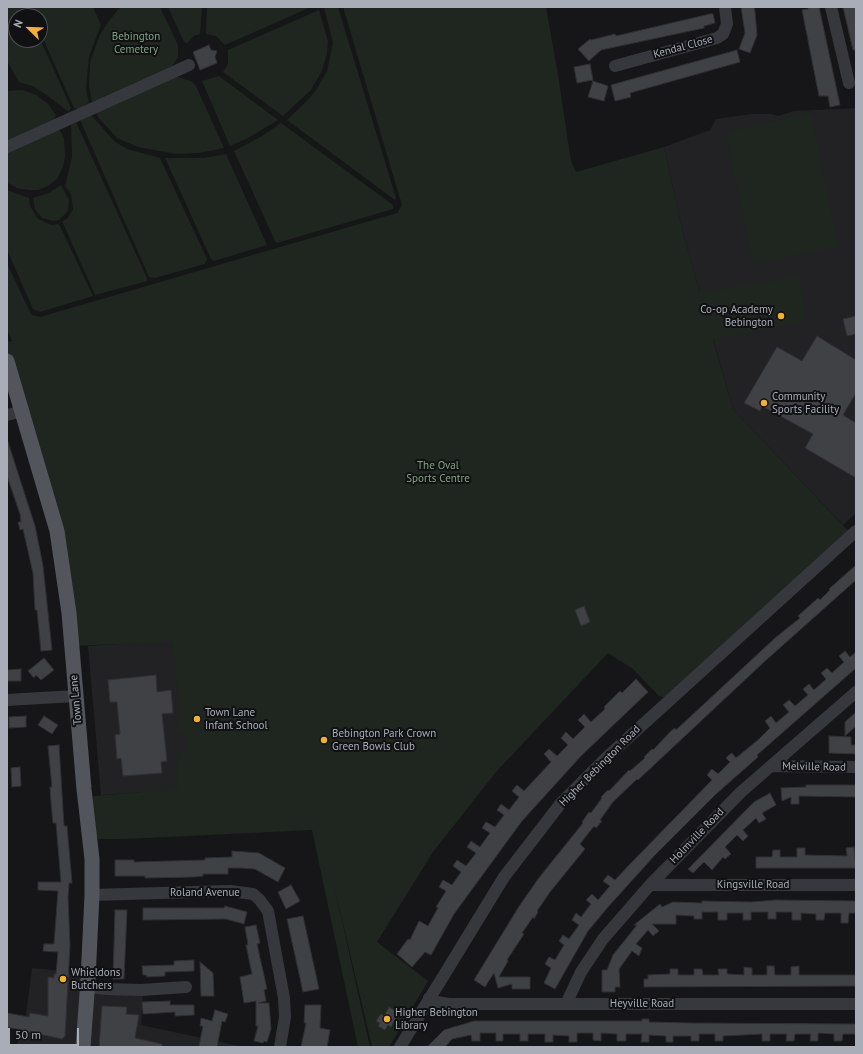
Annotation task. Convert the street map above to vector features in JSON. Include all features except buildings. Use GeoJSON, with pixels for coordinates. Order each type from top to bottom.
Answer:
{"type":"FeatureCollection","features":[{"type":"Feature","properties":{"kind":"main road","name":"Town Lane"},"geometry":{"type":"LineString","coordinates":[[7,361],[23,411],[57,531],[62,558],[92,859],[88,986],[83,1047]]}},
{"type":"Feature","properties":{"kind":"street","name":"Kendal Close"},"geometry":{"type":"LineString","coordinates":[[615,66],[716,38],[723,34],[727,24],[725,7]]}},
{"type":"Feature","properties":{"kind":"street"},"geometry":{"type":"LineString","coordinates":[[831,7],[849,83]]}},
{"type":"Feature","properties":{"kind":"street"},"geometry":{"type":"LineString","coordinates":[[7,147],[189,65]]}},
{"type":"Feature","properties":{"kind":"street"},"geometry":{"type":"LineString","coordinates":[[7,416],[23,411]]}},
{"type":"Feature","properties":{"kind":"street","name":"Higher Bebington Road"},"geometry":{"type":"LineString","coordinates":[[400,1047],[504,877],[561,803],[617,748],[856,531]]}},
{"type":"Feature","properties":{"kind":"street","name":"Holmville Road"},"geometry":{"type":"LineString","coordinates":[[566,1004],[581,972],[603,939],[650,885],[710,822],[771,766],[856,692]]}},
{"type":"Feature","properties":{"kind":"street"},"geometry":{"type":"LineString","coordinates":[[7,700],[76,696]]}},
{"type":"Feature","properties":{"kind":"street","name":"Melville Road"},"geometry":{"type":"LineString","coordinates":[[771,766],[856,767]]}},
{"type":"Feature","properties":{"kind":"street","name":"Kingsville Road"},"geometry":{"type":"LineString","coordinates":[[650,885],[856,885]]}},
{"type":"Feature","properties":{"kind":"street","name":"Roland Avenue"},"geometry":{"type":"LineString","coordinates":[[92,896],[230,891],[253,894],[268,911],[284,998],[285,1017],[280,1047]]}},
{"type":"Feature","properties":{"kind":"street"},"geometry":{"type":"LineString","coordinates":[[88,986],[134,990],[186,987]]}},
{"type":"Feature","properties":{"kind":"street","name":"Heyville Road"},"geometry":{"type":"LineString","coordinates":[[429,998],[437,1002],[449,1004],[856,1004]]}},
{"type":"Feature","properties":{"kind":"shaded area","name":"Co-op Academy Bebington"},"geometry":{"type":"Polygon","coordinates":[[[856,108],[856,513],[843,525],[733,409],[683,233],[664,147],[710,130],[716,119],[752,114],[772,114],[778,116],[794,111],[856,108]]]}},
{"type":"Feature","properties":{"kind":"shaded area","name":"Town Lane Infant School"},"geometry":{"type":"Polygon","coordinates":[[[245,636],[177,790],[101,795],[88,646],[245,636]]]}},
{"type":"Feature","properties":{"kind":"shaded area"},"geometry":{"type":"Polygon","coordinates":[[[32,968],[96,974],[94,992],[143,993],[141,1025],[244,1047],[17,1047],[20,1030],[24,1030],[32,968]]]}},
{"type":"Feature","properties":{"kind":"green space"},"geometry":{"type":"Polygon","coordinates":[[[7,7],[26,7],[8,8],[8,48],[44,48],[71,108],[69,112],[32,86],[19,82],[7,61],[7,7]]]}},
{"type":"Feature","properties":{"kind":"green space"},"geometry":{"type":"Polygon","coordinates":[[[93,7],[101,25],[89,56],[86,89],[89,103],[78,109],[74,108],[47,48],[48,8],[29,8],[93,7]]]}},
{"type":"Feature","properties":{"kind":"green space","name":"Bebington Cemetery"},"geometry":{"type":"Polygon","coordinates":[[[120,7],[160,7],[178,45],[178,57],[172,66],[92,102],[89,86],[90,63],[99,37],[120,7]]]}},
{"type":"Feature","properties":{"kind":"green space"},"geometry":{"type":"Polygon","coordinates":[[[168,7],[202,7],[200,34],[194,36],[187,43],[184,42],[168,7]]]}},
{"type":"Feature","properties":{"kind":"green space"},"geometry":{"type":"Polygon","coordinates":[[[207,7],[311,7],[225,45],[216,36],[206,34],[207,7]]]}},
{"type":"Feature","properties":{"kind":"green space"},"geometry":{"type":"Polygon","coordinates":[[[324,7],[338,7],[396,198],[395,200],[287,120],[316,90],[327,71],[333,43],[324,7]]]}},
{"type":"Feature","properties":{"kind":"green space","name":"The Oval Sports Centre"},"geometry":{"type":"Polygon","coordinates":[[[343,7],[546,7],[571,161],[576,172],[664,147],[683,233],[700,293],[799,276],[806,321],[713,340],[733,409],[852,535],[670,699],[659,696],[633,669],[608,653],[496,772],[433,852],[377,942],[428,981],[389,1047],[372,1047],[334,885],[370,1047],[358,1047],[312,830],[125,839],[89,839],[84,797],[177,789],[176,759],[181,759],[180,753],[186,750],[189,743],[185,734],[178,732],[177,715],[180,714],[173,642],[72,646],[62,558],[7,361],[7,342],[12,341],[7,329],[7,263],[32,315],[40,317],[397,213],[402,205],[343,7]]]}},
{"type":"Feature","properties":{"kind":"green space"},"geometry":{"type":"Polygon","coordinates":[[[319,10],[328,41],[327,54],[322,71],[311,90],[283,116],[223,72],[228,64],[228,50],[319,10]]]}},
{"type":"Feature","properties":{"kind":"green space"},"geometry":{"type":"Polygon","coordinates":[[[219,76],[278,120],[248,138],[230,146],[202,81],[219,76]]]}},
{"type":"Feature","properties":{"kind":"green space"},"geometry":{"type":"Polygon","coordinates":[[[178,77],[191,81],[196,86],[224,148],[199,153],[176,154],[138,147],[117,138],[98,117],[96,112],[171,78],[178,77]]]}},
{"type":"Feature","properties":{"kind":"green space"},"geometry":{"type":"Polygon","coordinates":[[[23,90],[36,95],[48,104],[56,115],[54,120],[7,141],[7,91],[23,90]]]}},
{"type":"Feature","properties":{"kind":"green space"},"geometry":{"type":"Polygon","coordinates":[[[811,113],[838,247],[753,264],[726,132],[811,113]]]}},
{"type":"Feature","properties":{"kind":"green space"},"geometry":{"type":"Polygon","coordinates":[[[91,115],[114,141],[127,149],[160,158],[207,259],[205,264],[155,278],[149,277],[80,120],[91,115]]]}},
{"type":"Feature","properties":{"kind":"green space"},"geometry":{"type":"Polygon","coordinates":[[[76,122],[147,278],[147,281],[95,295],[62,221],[67,219],[73,209],[71,194],[65,186],[72,157],[71,125],[76,122]]]}},
{"type":"Feature","properties":{"kind":"green space"},"geometry":{"type":"Polygon","coordinates":[[[281,123],[393,205],[393,209],[277,243],[234,151],[262,136],[281,123]]]}},
{"type":"Feature","properties":{"kind":"green space"},"geometry":{"type":"Polygon","coordinates":[[[59,129],[64,138],[65,157],[63,167],[57,179],[48,186],[38,190],[17,188],[8,183],[7,150],[59,129]]]}},
{"type":"Feature","properties":{"kind":"green space"},"geometry":{"type":"Polygon","coordinates":[[[226,154],[267,245],[214,261],[211,259],[165,158],[203,158],[226,154]]]}},
{"type":"Feature","properties":{"kind":"green space"},"geometry":{"type":"Polygon","coordinates":[[[61,185],[69,200],[68,211],[59,220],[54,221],[42,218],[35,209],[33,198],[49,193],[61,185]]]}},
{"type":"Feature","properties":{"kind":"green space"},"geometry":{"type":"Polygon","coordinates":[[[7,190],[29,198],[30,206],[38,219],[51,225],[59,224],[93,296],[40,312],[33,309],[7,250],[7,190]]]}},
{"type":"Feature","properties":{"kind":"place","name":"Co-op Academy Bebington"},"geometry":{"type":"Point","coordinates":[781,316]}},
{"type":"Feature","properties":{"kind":"place","name":"Community Sports Facility"},"geometry":{"type":"Point","coordinates":[764,403]}},
{"type":"Feature","properties":{"kind":"place","name":"Town Lane Infant School"},"geometry":{"type":"Point","coordinates":[197,719]}},
{"type":"Feature","properties":{"kind":"place","name":"Bebington Park Crown Green Bowls Club"},"geometry":{"type":"Point","coordinates":[324,740]}},
{"type":"Feature","properties":{"kind":"place","name":"Whieldons Butchers"},"geometry":{"type":"Point","coordinates":[63,979]}},
{"type":"Feature","properties":{"kind":"place","name":"Higher Bebington Library"},"geometry":{"type":"Point","coordinates":[387,1019]}}]}
